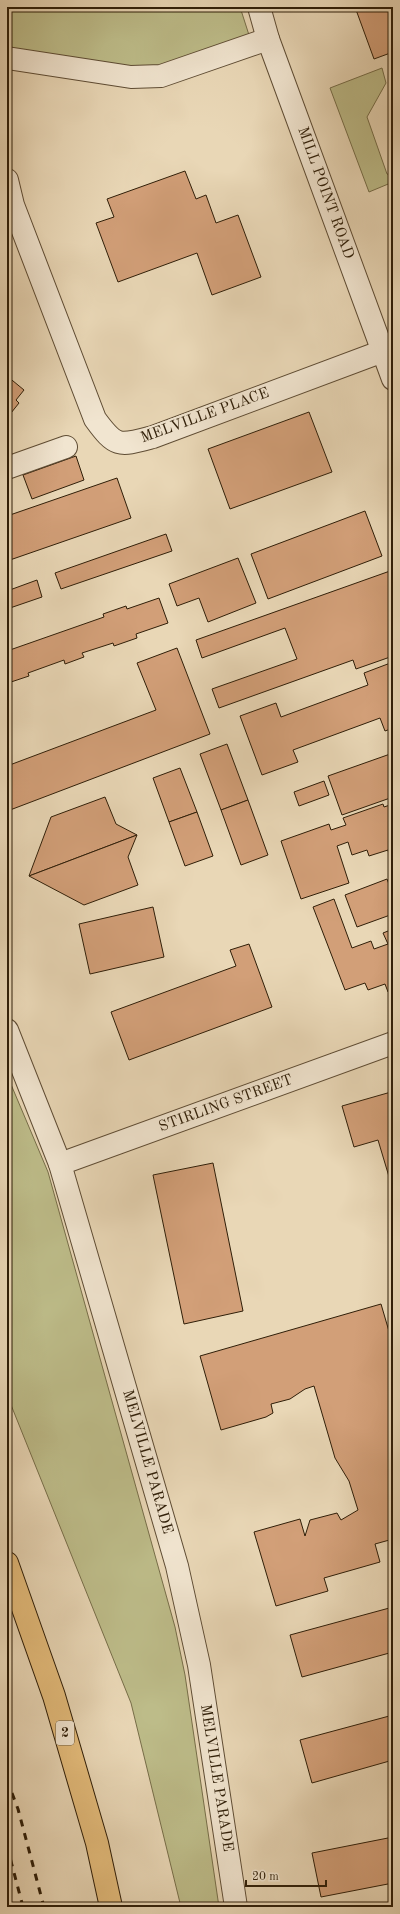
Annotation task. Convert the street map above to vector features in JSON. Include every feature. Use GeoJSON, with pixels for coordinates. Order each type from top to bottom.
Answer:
{"type":"FeatureCollection","features":[{"type":"Feature","properties":{"kind":"highway","name":"2"},"geometry":{"type":"LineString","coordinates":[[7,1563],[54,1696],[97,1843],[111,1907]]}},
{"type":"Feature","properties":{"kind":"street","name":"MILL POINT ROAD"},"geometry":{"type":"LineString","coordinates":[[259,7],[268,39],[393,379]]}},
{"type":"Feature","properties":{"kind":"street"},"geometry":{"type":"LineString","coordinates":[[7,58],[131,77],[161,76],[268,39]]}},
{"type":"Feature","properties":{"kind":"street","name":"MELVILLE PLACE"},"geometry":{"type":"LineString","coordinates":[[7,180],[13,205],[95,419],[108,438],[125,444],[153,437],[383,351]]}},
{"type":"Feature","properties":{"kind":"street"},"geometry":{"type":"LineString","coordinates":[[7,468],[66,447]]}},
{"type":"Feature","properties":{"kind":"street","name":"MELVILLE PARADE"},"geometry":{"type":"LineString","coordinates":[[7,1030],[60,1164],[177,1566],[199,1666],[236,1907]]}},
{"type":"Feature","properties":{"kind":"street","name":"STIRLING STREET"},"geometry":{"type":"LineString","coordinates":[[60,1164],[393,1044]]}},
{"type":"Feature","properties":{"kind":"shaded area"},"geometry":{"type":"Polygon","coordinates":[[[7,7],[240,7],[249,35],[152,72],[7,52],[7,7]]]}},
{"type":"Feature","properties":{"kind":"shaded area"},"geometry":{"type":"Polygon","coordinates":[[[382,68],[386,83],[367,117],[387,174],[393,176],[393,182],[369,192],[330,88],[382,68]]]}},
{"type":"Feature","properties":{"kind":"shaded area"},"geometry":{"type":"Polygon","coordinates":[[[7,1075],[48,1172],[175,1627],[185,1675],[219,1907],[181,1907],[131,1703],[7,1395],[7,1075]]]}},
{"type":"Feature","properties":{"kind":"building"},"geometry":{"type":"Polygon","coordinates":[[[355,7],[393,7],[393,52],[374,59],[355,7]]]}},
{"type":"Feature","properties":{"kind":"building"},"geometry":{"type":"Polygon","coordinates":[[[185,171],[196,199],[206,195],[216,223],[238,215],[261,277],[212,295],[197,253],[118,282],[96,223],[114,217],[107,199],[185,171]]]}},
{"type":"Feature","properties":{"kind":"building"},"geometry":{"type":"Polygon","coordinates":[[[7,376],[24,390],[16,400],[19,403],[7,418],[7,376]]]}},
{"type":"Feature","properties":{"kind":"building"},"geometry":{"type":"Polygon","coordinates":[[[309,412],[332,472],[230,509],[208,449],[309,412]]]}},
{"type":"Feature","properties":{"kind":"building"},"geometry":{"type":"Polygon","coordinates":[[[76,456],[84,480],[32,499],[23,475],[76,456]]]}},
{"type":"Feature","properties":{"kind":"building"},"geometry":{"type":"Polygon","coordinates":[[[117,478],[131,518],[7,561],[7,516],[117,478]]]}},
{"type":"Feature","properties":{"kind":"building"},"geometry":{"type":"Polygon","coordinates":[[[365,511],[382,556],[268,599],[251,554],[365,511]]]}},
{"type":"Feature","properties":{"kind":"building"},"geometry":{"type":"Polygon","coordinates":[[[166,534],[172,551],[61,589],[55,573],[166,534]]]}},
{"type":"Feature","properties":{"kind":"building"},"geometry":{"type":"Polygon","coordinates":[[[238,558],[256,603],[208,622],[199,598],[177,606],[169,584],[238,558]]]}},
{"type":"Feature","properties":{"kind":"building"},"geometry":{"type":"Polygon","coordinates":[[[390,571],[393,578],[393,656],[356,669],[353,660],[219,708],[212,689],[297,659],[285,628],[202,658],[196,640],[390,571]]]}},
{"type":"Feature","properties":{"kind":"building"},"geometry":{"type":"Polygon","coordinates":[[[37,580],[42,597],[7,609],[7,591],[37,580]]]}},
{"type":"Feature","properties":{"kind":"building"},"geometry":{"type":"Polygon","coordinates":[[[159,598],[168,623],[136,634],[137,638],[114,646],[113,643],[82,653],[84,657],[65,664],[64,660],[28,673],[29,676],[11,682],[10,679],[7,680],[7,651],[104,617],[103,614],[126,606],[127,609],[159,598]]]}},
{"type":"Feature","properties":{"kind":"building"},"geometry":{"type":"Polygon","coordinates":[[[177,648],[210,734],[10,810],[7,802],[7,766],[156,710],[137,663],[177,648]]]}},
{"type":"Feature","properties":{"kind":"building"},"geometry":{"type":"Polygon","coordinates":[[[393,662],[393,728],[385,731],[380,718],[293,750],[298,762],[262,775],[240,716],[276,703],[281,717],[368,685],[364,673],[393,662]]]}},
{"type":"Feature","properties":{"kind":"building"},"geometry":{"type":"Polygon","coordinates":[[[227,744],[248,800],[221,810],[200,754],[227,744]]]}},
{"type":"Feature","properties":{"kind":"building"},"geometry":{"type":"Polygon","coordinates":[[[393,753],[393,797],[342,815],[328,776],[393,753]]]}},
{"type":"Feature","properties":{"kind":"building"},"geometry":{"type":"Polygon","coordinates":[[[180,768],[197,812],[169,822],[153,778],[180,768]]]}},
{"type":"Feature","properties":{"kind":"building"},"geometry":{"type":"Polygon","coordinates":[[[324,781],[329,795],[299,806],[294,792],[324,781]]]}},
{"type":"Feature","properties":{"kind":"building"},"geometry":{"type":"Polygon","coordinates":[[[105,797],[116,824],[137,835],[29,876],[51,817],[105,797]]]}},
{"type":"Feature","properties":{"kind":"building"},"geometry":{"type":"Polygon","coordinates":[[[248,800],[268,855],[241,865],[221,810],[248,800]]]}},
{"type":"Feature","properties":{"kind":"building"},"geometry":{"type":"Polygon","coordinates":[[[383,804],[384,807],[393,804],[393,854],[389,855],[388,850],[369,856],[367,850],[352,855],[348,842],[337,846],[349,883],[301,899],[281,841],[329,824],[331,830],[346,825],[343,818],[383,804]]]}},
{"type":"Feature","properties":{"kind":"building"},"geometry":{"type":"Polygon","coordinates":[[[197,812],[213,856],[185,866],[169,822],[197,812]]]}},
{"type":"Feature","properties":{"kind":"building"},"geometry":{"type":"Polygon","coordinates":[[[137,835],[128,857],[138,885],[84,905],[29,876],[137,835]]]}},
{"type":"Feature","properties":{"kind":"building"},"geometry":{"type":"Polygon","coordinates":[[[387,879],[393,895],[393,914],[357,927],[345,895],[387,879]]]}},
{"type":"Feature","properties":{"kind":"building"},"geometry":{"type":"Polygon","coordinates":[[[334,899],[352,948],[371,941],[374,949],[388,944],[383,933],[393,929],[393,990],[388,992],[385,984],[368,990],[365,983],[345,990],[313,907],[334,899]]]}},
{"type":"Feature","properties":{"kind":"building"},"geometry":{"type":"Polygon","coordinates":[[[153,907],[164,957],[90,974],[79,924],[153,907]]]}},
{"type":"Feature","properties":{"kind":"building"},"geometry":{"type":"Polygon","coordinates":[[[249,944],[272,1007],[129,1060],[111,1012],[236,966],[230,950],[249,944]]]}},
{"type":"Feature","properties":{"kind":"building"},"geometry":{"type":"Polygon","coordinates":[[[391,1092],[393,1098],[393,1180],[390,1180],[378,1140],[354,1147],[342,1106],[391,1092]]]}},
{"type":"Feature","properties":{"kind":"building"},"geometry":{"type":"Polygon","coordinates":[[[213,1163],[243,1311],[184,1324],[153,1175],[213,1163]]]}},
{"type":"Feature","properties":{"kind":"building"},"geometry":{"type":"Polygon","coordinates":[[[381,1304],[393,1345],[393,1539],[375,1544],[380,1562],[324,1578],[328,1591],[276,1606],[254,1532],[300,1519],[305,1536],[310,1520],[337,1513],[341,1520],[358,1510],[349,1481],[335,1458],[314,1386],[305,1389],[290,1399],[271,1404],[273,1413],[266,1417],[221,1430],[200,1356],[381,1304]]]}},
{"type":"Feature","properties":{"kind":"building"},"geometry":{"type":"Polygon","coordinates":[[[393,1607],[393,1652],[302,1677],[290,1635],[393,1607]]]}},
{"type":"Feature","properties":{"kind":"building"},"geometry":{"type":"Polygon","coordinates":[[[393,1715],[393,1760],[312,1783],[300,1740],[393,1715]]]}},
{"type":"Feature","properties":{"kind":"building"},"geometry":{"type":"Polygon","coordinates":[[[393,1837],[393,1883],[321,1897],[312,1853],[393,1837]]]}},
{"type":"Feature","properties":{"kind":"railway"},"geometry":{"type":"LineString","coordinates":[[7,1780],[18,1809],[44,1907]]}},
{"type":"Feature","properties":{"kind":"railway"},"geometry":{"type":"LineString","coordinates":[[7,1846],[23,1907]]}}]}
